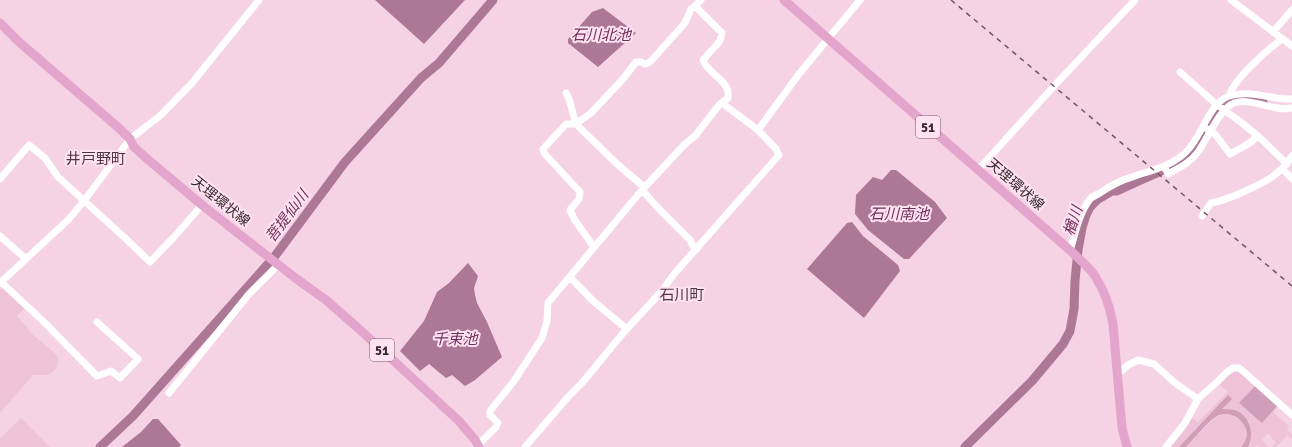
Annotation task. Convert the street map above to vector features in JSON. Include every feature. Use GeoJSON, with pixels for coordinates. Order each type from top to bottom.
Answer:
{"type":"FeatureCollection","features":[{"type":"Feature","properties":{"kind":"main road","name":"天理環状線"},"geometry":{"type":"LineString","coordinates":[[784,0],[1071,252],[1095,276],[1104,294],[1113,324],[1122,428],[1127,447]]}},
{"type":"Feature","properties":{"kind":"main road","name":"天理環状線"},"geometry":{"type":"LineString","coordinates":[[0,23],[19,42],[130,139],[134,147],[202,205],[277,264],[326,300],[374,342],[459,420],[475,440],[477,446]]}},
{"type":"Feature","properties":{"kind":"street"},"geometry":{"type":"LineString","coordinates":[[97,322],[138,359],[120,378],[111,371],[97,376],[0,282],[68,220],[130,139],[161,115],[192,83],[259,0]]}},
{"type":"Feature","properties":{"kind":"street"},"geometry":{"type":"LineString","coordinates":[[594,247],[570,210],[579,199],[580,192],[544,153],[543,149],[566,124],[576,124],[591,113],[636,62],[641,62],[644,64],[650,62],[685,24],[691,9],[701,0]]}},
{"type":"Feature","properties":{"kind":"street"},"geometry":{"type":"LineString","coordinates":[[758,130],[799,74],[860,0]]}},
{"type":"Feature","properties":{"kind":"street"},"geometry":{"type":"LineString","coordinates":[[978,170],[1135,0]]}},
{"type":"Feature","properties":{"kind":"street"},"geometry":{"type":"LineString","coordinates":[[1231,0],[1292,46]]}},
{"type":"Feature","properties":{"kind":"street"},"geometry":{"type":"LineString","coordinates":[[477,446],[496,427],[498,423],[490,415],[490,411],[538,347],[547,321],[548,303],[643,188],[685,144],[695,136],[719,105],[728,98],[728,89],[723,82],[705,66],[703,60],[720,41],[722,33],[695,6]]}},
{"type":"Feature","properties":{"kind":"street"},"geometry":{"type":"LineString","coordinates":[[1274,32],[1292,10]]}},
{"type":"Feature","properties":{"kind":"street"},"geometry":{"type":"LineString","coordinates":[[1071,252],[1083,210],[1090,199],[1106,189],[1131,177],[1164,166],[1180,157],[1192,145],[1203,127],[1221,107],[1229,96],[1231,88],[1264,53],[1282,39]]}},
{"type":"Feature","properties":{"kind":"street"},"geometry":{"type":"LineString","coordinates":[[1180,72],[1257,135],[1285,166],[1292,179]]}},
{"type":"Feature","properties":{"kind":"street"},"geometry":{"type":"LineString","coordinates":[[566,93],[570,99],[576,124],[643,188],[697,249]]}},
{"type":"Feature","properties":{"kind":"street"},"geometry":{"type":"LineString","coordinates":[[1229,96],[1237,94],[1250,94],[1282,100],[1292,99]]}},
{"type":"Feature","properties":{"kind":"street"},"geometry":{"type":"LineString","coordinates":[[1221,107],[1233,103],[1248,102],[1279,109],[1292,108]]}},
{"type":"Feature","properties":{"kind":"street"},"geometry":{"type":"LineString","coordinates":[[525,447],[582,383],[627,329],[662,292],[674,274],[779,155],[776,149],[758,130],[722,103]]}},
{"type":"Feature","properties":{"kind":"street"},"geometry":{"type":"LineString","coordinates":[[1164,166],[1168,174],[1191,160],[1219,117],[1221,107]]}},
{"type":"Feature","properties":{"kind":"street"},"geometry":{"type":"LineString","coordinates":[[1203,127],[1216,134],[1230,154],[1251,143],[1257,135]]}},
{"type":"Feature","properties":{"kind":"street"},"geometry":{"type":"LineString","coordinates":[[0,179],[29,145],[45,158],[58,177],[150,262],[202,205]]}},
{"type":"Feature","properties":{"kind":"street"},"geometry":{"type":"LineString","coordinates":[[1202,216],[1211,203],[1223,201],[1270,180],[1285,166],[1292,156]]}},
{"type":"Feature","properties":{"kind":"street"},"geometry":{"type":"LineString","coordinates":[[0,236],[26,259]]}},
{"type":"Feature","properties":{"kind":"street"},"geometry":{"type":"LineString","coordinates":[[169,393],[249,294],[277,264]]}},
{"type":"Feature","properties":{"kind":"street"},"geometry":{"type":"LineString","coordinates":[[570,277],[593,301],[627,329]]}},
{"type":"Feature","properties":{"kind":"street"},"geometry":{"type":"LineString","coordinates":[[1117,375],[1128,365],[1138,360],[1154,364],[1175,383],[1198,400]]}},
{"type":"Feature","properties":{"kind":"street"},"geometry":{"type":"LineString","coordinates":[[1166,447],[1185,423],[1198,400],[1226,372],[1233,368],[1239,368],[1292,415]]}},
{"type":"Feature","properties":{"kind":"shaded area"},"geometry":{"type":"Polygon","coordinates":[[[4,286],[25,308],[17,316],[33,335],[56,354],[58,360],[57,367],[53,372],[46,375],[33,375],[0,413],[0,290],[4,286]]]}},
{"type":"Feature","properties":{"kind":"shaded area"},"geometry":{"type":"Polygon","coordinates":[[[1240,371],[1280,405],[1273,412],[1290,427],[1287,430],[1292,434],[1292,439],[1287,435],[1276,447],[1272,447],[1276,442],[1268,433],[1262,440],[1269,447],[1259,447],[1257,445],[1255,447],[1248,447],[1250,443],[1251,429],[1249,422],[1236,410],[1222,409],[1228,395],[1179,447],[1171,447],[1192,418],[1198,422],[1228,392],[1219,384],[1230,373],[1240,371]]]}},
{"type":"Feature","properties":{"kind":"shaded area"},"geometry":{"type":"Polygon","coordinates":[[[1256,385],[1278,405],[1262,423],[1239,403],[1256,385]]]}},
{"type":"Feature","properties":{"kind":"shaded area"},"geometry":{"type":"Polygon","coordinates":[[[1228,395],[1232,399],[1222,409],[1235,410],[1244,416],[1248,421],[1251,436],[1248,447],[1241,447],[1247,434],[1242,422],[1231,415],[1224,414],[1217,416],[1210,422],[1186,447],[1179,447],[1228,395]]]}},
{"type":"Feature","properties":{"kind":"shaded area"},"geometry":{"type":"Polygon","coordinates":[[[1228,413],[1242,421],[1245,426],[1246,437],[1245,442],[1241,447],[1186,447],[1215,417],[1228,413]]]}},
{"type":"Feature","properties":{"kind":"shaded area"},"geometry":{"type":"Polygon","coordinates":[[[21,418],[50,447],[0,447],[0,439],[21,418]]]}},
{"type":"Feature","properties":{"kind":"water"},"geometry":{"type":"Polygon","coordinates":[[[375,0],[465,0],[424,44],[375,0]]]}},
{"type":"Feature","properties":{"kind":"water","name":"石川北池"},"geometry":{"type":"Polygon","coordinates":[[[603,8],[636,33],[598,67],[568,43],[568,39],[592,12],[603,8]]]}},
{"type":"Feature","properties":{"kind":"water","name":"石川南池"},"geometry":{"type":"Polygon","coordinates":[[[891,170],[896,170],[935,202],[947,218],[909,259],[904,259],[868,230],[855,214],[856,195],[873,177],[882,180],[891,170]]]}},
{"type":"Feature","properties":{"kind":"water","name":"石川南池"},"geometry":{"type":"Polygon","coordinates":[[[852,222],[863,236],[898,265],[900,271],[864,318],[807,269],[847,223],[852,222]]]}},
{"type":"Feature","properties":{"kind":"water","name":"千束池"},"geometry":{"type":"Polygon","coordinates":[[[468,263],[478,276],[474,288],[477,303],[502,357],[475,380],[465,386],[452,375],[446,378],[429,364],[420,371],[400,351],[424,321],[437,292],[449,283],[468,263]]]}},
{"type":"Feature","properties":{"kind":"water"},"geometry":{"type":"Polygon","coordinates":[[[153,419],[158,419],[181,445],[179,447],[122,447],[141,432],[153,419]]]}},
{"type":"Feature","properties":{"kind":"waterway","name":"菩提仙川"},"geometry":{"type":"LineString","coordinates":[[100,447],[133,416],[275,256],[345,162],[421,78],[439,63],[493,0]]}},
{"type":"Feature","properties":{"kind":"waterway","name":"楢川"},"geometry":{"type":"LineString","coordinates":[[965,447],[1032,381],[1063,344],[1070,331],[1074,309],[1078,250],[1082,228],[1090,207],[1097,200],[1112,191],[1117,191],[1180,163],[1196,147],[1214,114],[1221,105],[1231,100],[1244,98],[1263,102]]}},
{"type":"Feature","properties":{"kind":"railway"},"geometry":{"type":"LineString","coordinates":[[951,0],[1292,286]]}},
{"type":"Feature","properties":{"kind":"district","name":"井戸野町"},"geometry":{"type":"Point","coordinates":[96,159]}},
{"type":"Feature","properties":{"kind":"district","name":"石川町"},"geometry":{"type":"Point","coordinates":[682,295]}}]}
